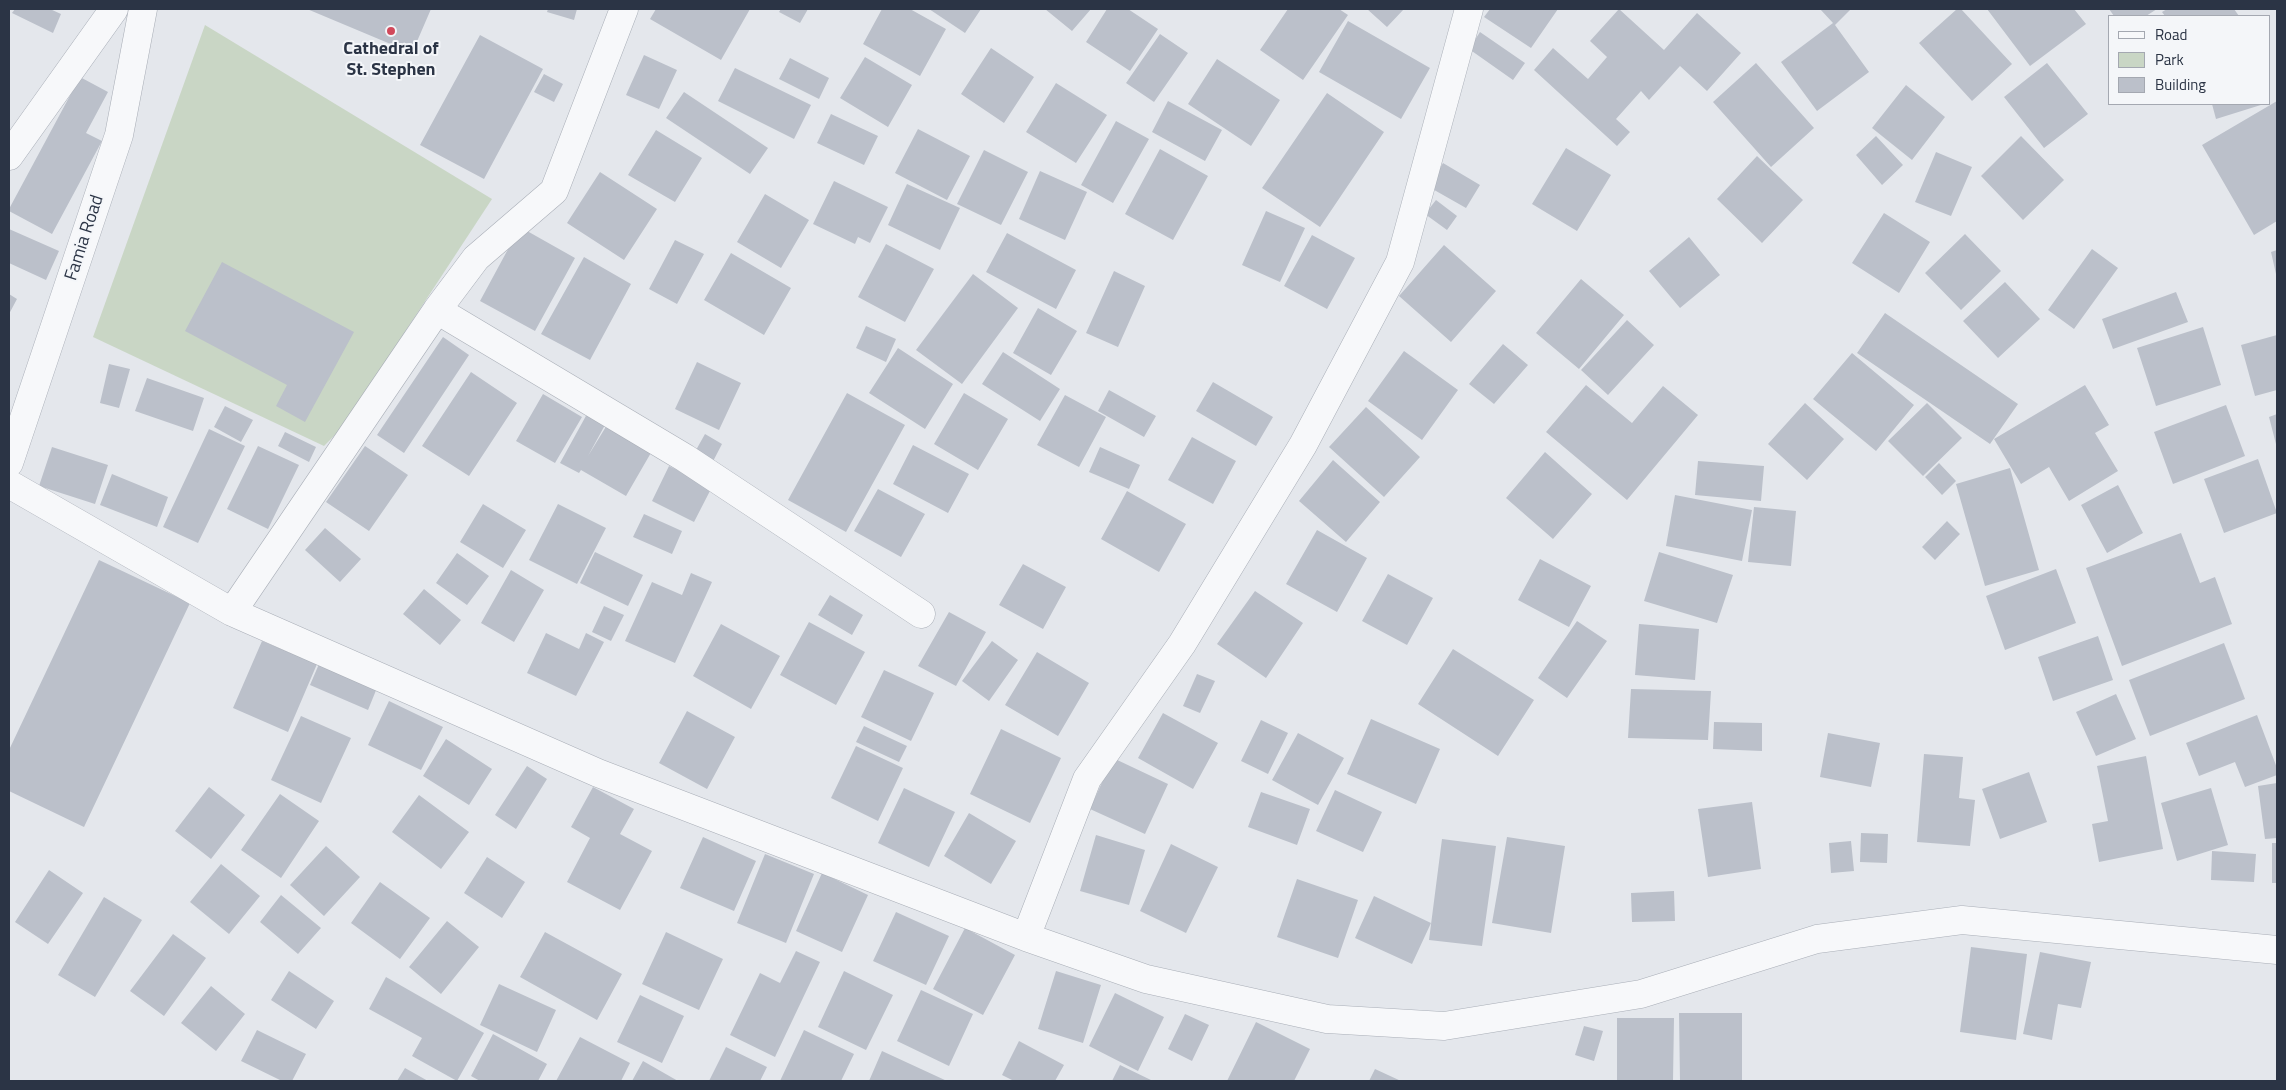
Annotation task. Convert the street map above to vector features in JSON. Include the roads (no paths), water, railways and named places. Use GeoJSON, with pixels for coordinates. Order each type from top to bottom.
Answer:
{"type":"FeatureCollection","features":[{"type":"Feature","properties":{"kind":"street"},"geometry":{"type":"LineString","coordinates":[[9,156],[114,9]]}},
{"type":"Feature","properties":{"kind":"street","name":"Famia Road"},"geometry":{"type":"LineString","coordinates":[[9,463],[119,135],[143,9]]}},
{"type":"Feature","properties":{"kind":"street"},"geometry":{"type":"LineString","coordinates":[[232,612],[437,310],[476,258],[554,191],[624,9]]}},
{"type":"Feature","properties":{"kind":"street"},"geometry":{"type":"LineString","coordinates":[[1026,937],[1087,779],[1182,644],[1293,462],[1400,262],[1469,9]]}},
{"type":"Feature","properties":{"kind":"street"},"geometry":{"type":"LineString","coordinates":[[437,310],[685,458],[921,614]]}},
{"type":"Feature","properties":{"kind":"street"},"geometry":{"type":"LineString","coordinates":[[9,484],[232,612],[598,773],[1026,937],[1146,979],[1327,1020],[1444,1026],[1641,994],[1817,939],[1962,920],[2277,950]]}},
{"type":"Feature","properties":{"kind":"place","name":"Cathedral of St. Stephen"},"geometry":{"type":"Point","coordinates":[391,31]}}]}
